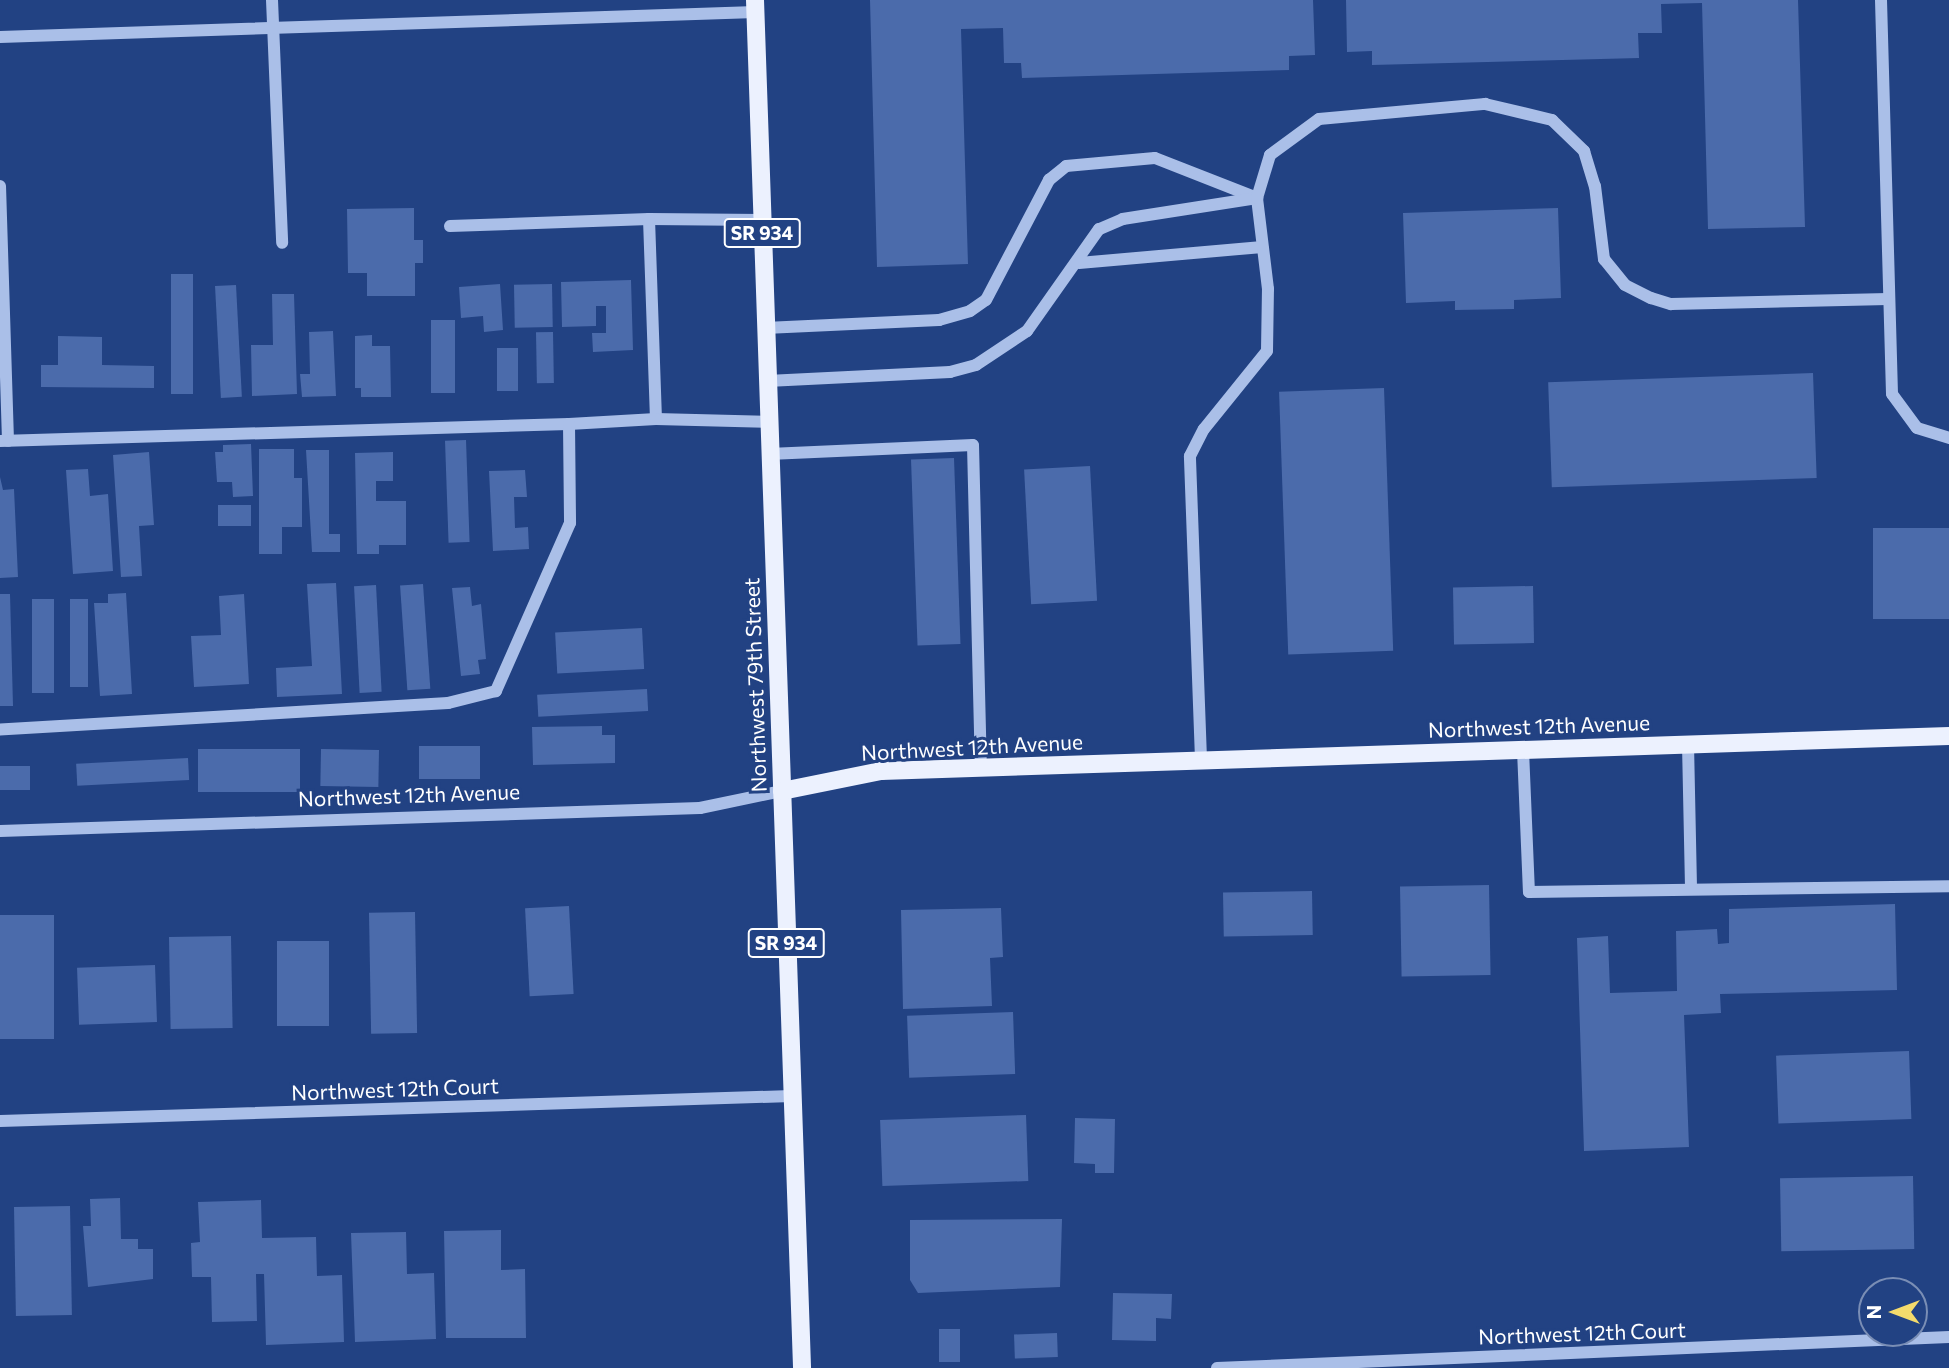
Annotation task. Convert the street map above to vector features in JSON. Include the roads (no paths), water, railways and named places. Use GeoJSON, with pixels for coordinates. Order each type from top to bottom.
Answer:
{"type":"FeatureCollection","features":[{"type":"Feature","properties":{"kind":"main road","name":"Northwest 79th Street"},"geometry":{"type":"LineString","coordinates":[[755,6],[802,1368]]}},
{"type":"Feature","properties":{"kind":"main road","name":"Northwest 12th Avenue"},"geometry":{"type":"LineString","coordinates":[[782,791],[881,771],[1949,736]]}},
{"type":"Feature","properties":{"kind":"street"},"geometry":{"type":"LineString","coordinates":[[272,0],[282,243]]}},
{"type":"Feature","properties":{"kind":"street"},"geometry":{"type":"LineString","coordinates":[[1881,0],[1892,394],[1917,428],[1949,438]]}},
{"type":"Feature","properties":{"kind":"street"},"geometry":{"type":"LineString","coordinates":[[0,37],[273,30],[755,6]]}},
{"type":"Feature","properties":{"kind":"street"},"geometry":{"type":"LineString","coordinates":[[1201,759],[1191,456],[1204,429],[1267,351],[1262,247],[1256,198],[1270,155],[1319,119],[1485,104],[1552,120],[1584,150],[1595,186],[1604,259],[1625,285],[1651,299],[1671,304],[1888,299]]}},
{"type":"Feature","properties":{"kind":"street"},"geometry":{"type":"LineString","coordinates":[[765,328],[939,320],[970,312],[986,300],[1049,180],[1066,166],[1155,158],[1256,198]]}},
{"type":"Feature","properties":{"kind":"street"},"geometry":{"type":"LineString","coordinates":[[0,186],[4,285],[4,441],[656,419],[768,422]]}},
{"type":"Feature","properties":{"kind":"street"},"geometry":{"type":"LineString","coordinates":[[767,381],[922,374],[976,365],[1027,331],[1079,263],[1099,229],[1123,219],[1256,198]]}},
{"type":"Feature","properties":{"kind":"street"},"geometry":{"type":"LineString","coordinates":[[649,219],[656,419]]}},
{"type":"Feature","properties":{"kind":"street"},"geometry":{"type":"LineString","coordinates":[[450,226],[649,219],[762,220]]}},
{"type":"Feature","properties":{"kind":"street"},"geometry":{"type":"LineString","coordinates":[[1079,263],[1262,247]]}},
{"type":"Feature","properties":{"kind":"street"},"geometry":{"type":"LineString","coordinates":[[0,730],[448,703],[496,691],[570,523],[569,424]]}},
{"type":"Feature","properties":{"kind":"street"},"geometry":{"type":"LineString","coordinates":[[769,454],[973,445],[981,768]]}},
{"type":"Feature","properties":{"kind":"street"},"geometry":{"type":"LineString","coordinates":[[1688,744],[1691,887]]}},
{"type":"Feature","properties":{"kind":"street"},"geometry":{"type":"LineString","coordinates":[[1523,750],[1529,892],[1691,887],[1949,886]]}},
{"type":"Feature","properties":{"kind":"street","name":"Northwest 12th Avenue"},"geometry":{"type":"LineString","coordinates":[[0,831],[700,808],[782,791]]}},
{"type":"Feature","properties":{"kind":"street","name":"Northwest 12th Court"},"geometry":{"type":"LineString","coordinates":[[0,1121],[792,1096]]}},
{"type":"Feature","properties":{"kind":"street","name":"Northwest 12th Court"},"geometry":{"type":"LineString","coordinates":[[1216,1368],[1949,1337]]}}]}
